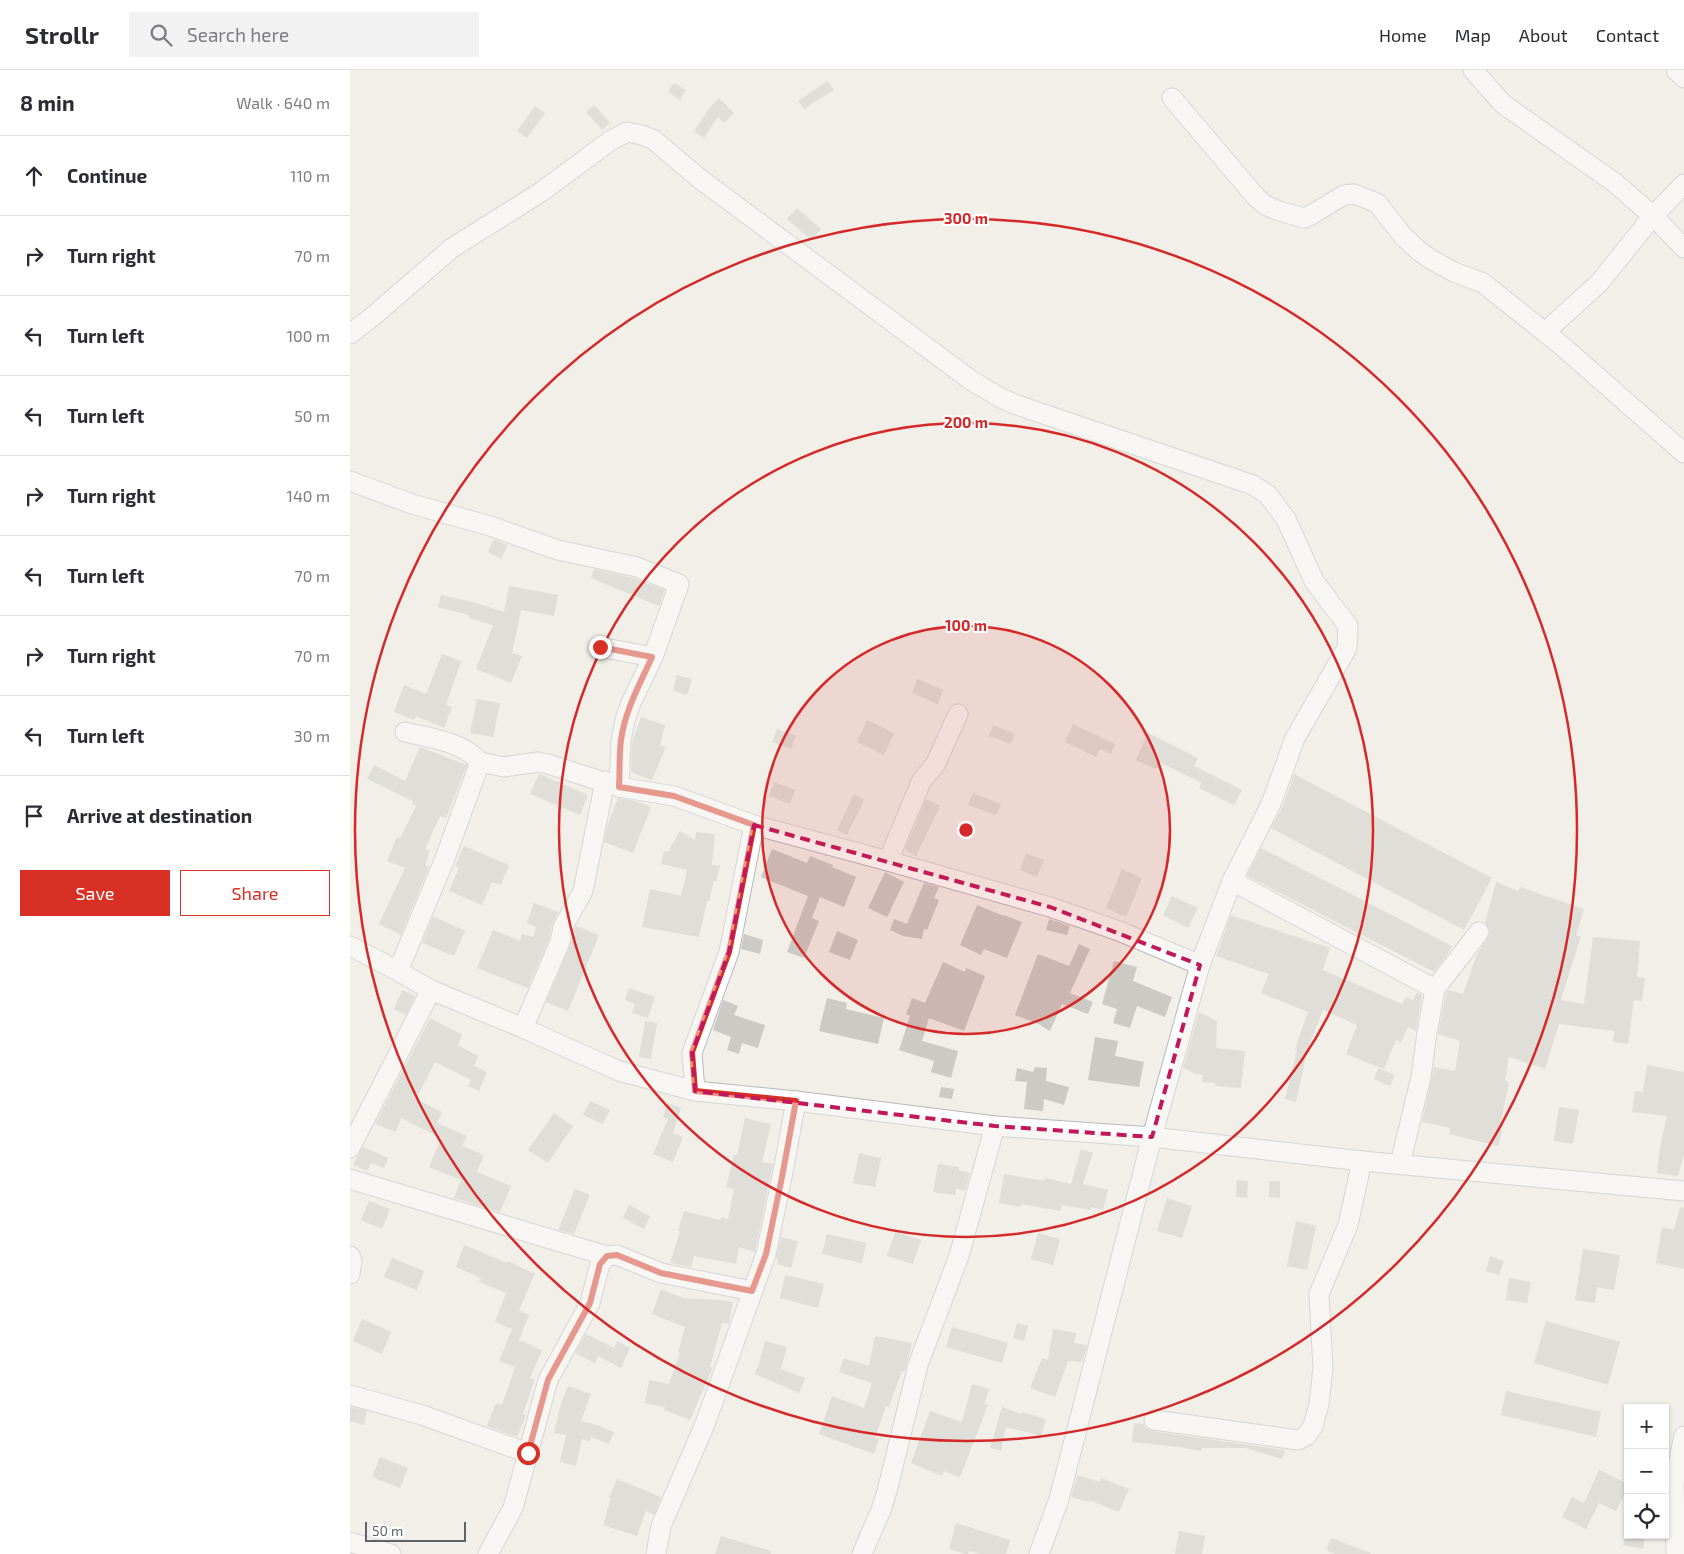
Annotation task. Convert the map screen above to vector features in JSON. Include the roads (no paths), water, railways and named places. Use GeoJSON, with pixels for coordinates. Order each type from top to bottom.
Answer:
{"type":"FeatureCollection","features":[{"type":"Feature","properties":{"kind":"street"},"geometry":{"type":"LineString","coordinates":[[1473,70],[1503,104],[1615,183],[1653,216],[1684,248]]}},
{"type":"Feature","properties":{"kind":"street"},"geometry":{"type":"LineString","coordinates":[[1676,70],[1684,78]]}},
{"type":"Feature","properties":{"kind":"street"},"geometry":{"type":"LineString","coordinates":[[1172,98],[1256,197],[1265,205],[1304,218],[1344,195],[1354,194],[1377,203],[1403,236],[1419,251],[1454,272],[1482,283],[1545,332],[1684,453]]}},
{"type":"Feature","properties":{"kind":"street"},"geometry":{"type":"LineString","coordinates":[[350,334],[380,311],[452,248],[541,192],[610,141],[627,132],[642,135],[654,140],[700,179],[964,375],[1001,398],[1253,485],[1268,495],[1286,518],[1314,581],[1348,626],[1347,648],[1295,738],[1271,804],[1232,881],[1200,964],[1152,1137],[1059,1498],[1039,1554]]}},
{"type":"Feature","properties":{"kind":"street"},"geometry":{"type":"LineString","coordinates":[[1545,332],[1599,283],[1653,216],[1684,184]]}},
{"type":"Feature","properties":{"kind":"street"},"geometry":{"type":"LineString","coordinates":[[350,482],[412,504],[490,526],[558,550],[637,567],[679,584],[652,657],[625,720],[612,784],[583,891],[563,927],[560,942],[523,1028]]}},
{"type":"Feature","properties":{"kind":"street"},"geometry":{"type":"LineString","coordinates":[[600,647],[652,657]]}},
{"type":"Feature","properties":{"kind":"street"},"geometry":{"type":"LineString","coordinates":[[888,861],[921,782],[936,764],[958,714]]}},
{"type":"Feature","properties":{"kind":"street"},"geometry":{"type":"LineString","coordinates":[[405,732],[458,746],[474,755],[480,762],[504,767],[538,762],[612,784],[674,796],[754,825],[1050,907],[1119,931],[1200,964]]}},
{"type":"Feature","properties":{"kind":"street"},"geometry":{"type":"LineString","coordinates":[[398,971],[444,861],[480,762]]}},
{"type":"Feature","properties":{"kind":"street"},"geometry":{"type":"LineString","coordinates":[[695,1091],[692,1052],[729,952],[754,825]]}},
{"type":"Feature","properties":{"kind":"street"},"geometry":{"type":"LineString","coordinates":[[1232,881],[1435,989]]}},
{"type":"Feature","properties":{"kind":"street"},"geometry":{"type":"LineString","coordinates":[[1400,1164],[1421,1077],[1435,989],[1479,932]]}},
{"type":"Feature","properties":{"kind":"street"},"geometry":{"type":"LineString","coordinates":[[350,946],[431,990],[523,1028],[619,1071],[695,1091],[796,1101],[995,1126],[1152,1137],[1362,1161],[1684,1191]]}},
{"type":"Feature","properties":{"kind":"street"},"geometry":{"type":"LineString","coordinates":[[350,1148],[431,990]]}},
{"type":"Feature","properties":{"kind":"street"},"geometry":{"type":"LineString","coordinates":[[656,1554],[660,1526],[705,1424],[766,1254],[796,1101]]}},
{"type":"Feature","properties":{"kind":"street"},"geometry":{"type":"LineString","coordinates":[[862,1554],[887,1491],[918,1365],[959,1256],[995,1126]]}},
{"type":"Feature","properties":{"kind":"street"},"geometry":{"type":"LineString","coordinates":[[1154,1420],[1298,1440],[1306,1436],[1313,1426],[1319,1404],[1323,1368],[1319,1294],[1348,1225],[1362,1161]]}},
{"type":"Feature","properties":{"kind":"street"},"geometry":{"type":"LineString","coordinates":[[350,1179],[607,1256],[617,1255],[661,1273],[752,1291]]}},
{"type":"Feature","properties":{"kind":"street"},"geometry":{"type":"LineString","coordinates":[[350,1256],[352,1261],[350,1274]]}},
{"type":"Feature","properties":{"kind":"street"},"geometry":{"type":"LineString","coordinates":[[488,1554],[513,1508],[548,1380],[590,1303],[600,1264],[607,1256]]}},
{"type":"Feature","properties":{"kind":"street"},"geometry":{"type":"LineString","coordinates":[[350,1395],[422,1416],[528,1453]]}},
{"type":"Feature","properties":{"kind":"street"},"geometry":{"type":"LineString","coordinates":[[1676,1554],[1674,1483],[1684,1436]]}},
{"type":"Feature","properties":{"kind":"street"},"geometry":{"type":"LineString","coordinates":[[350,1542],[391,1554]]}}]}
